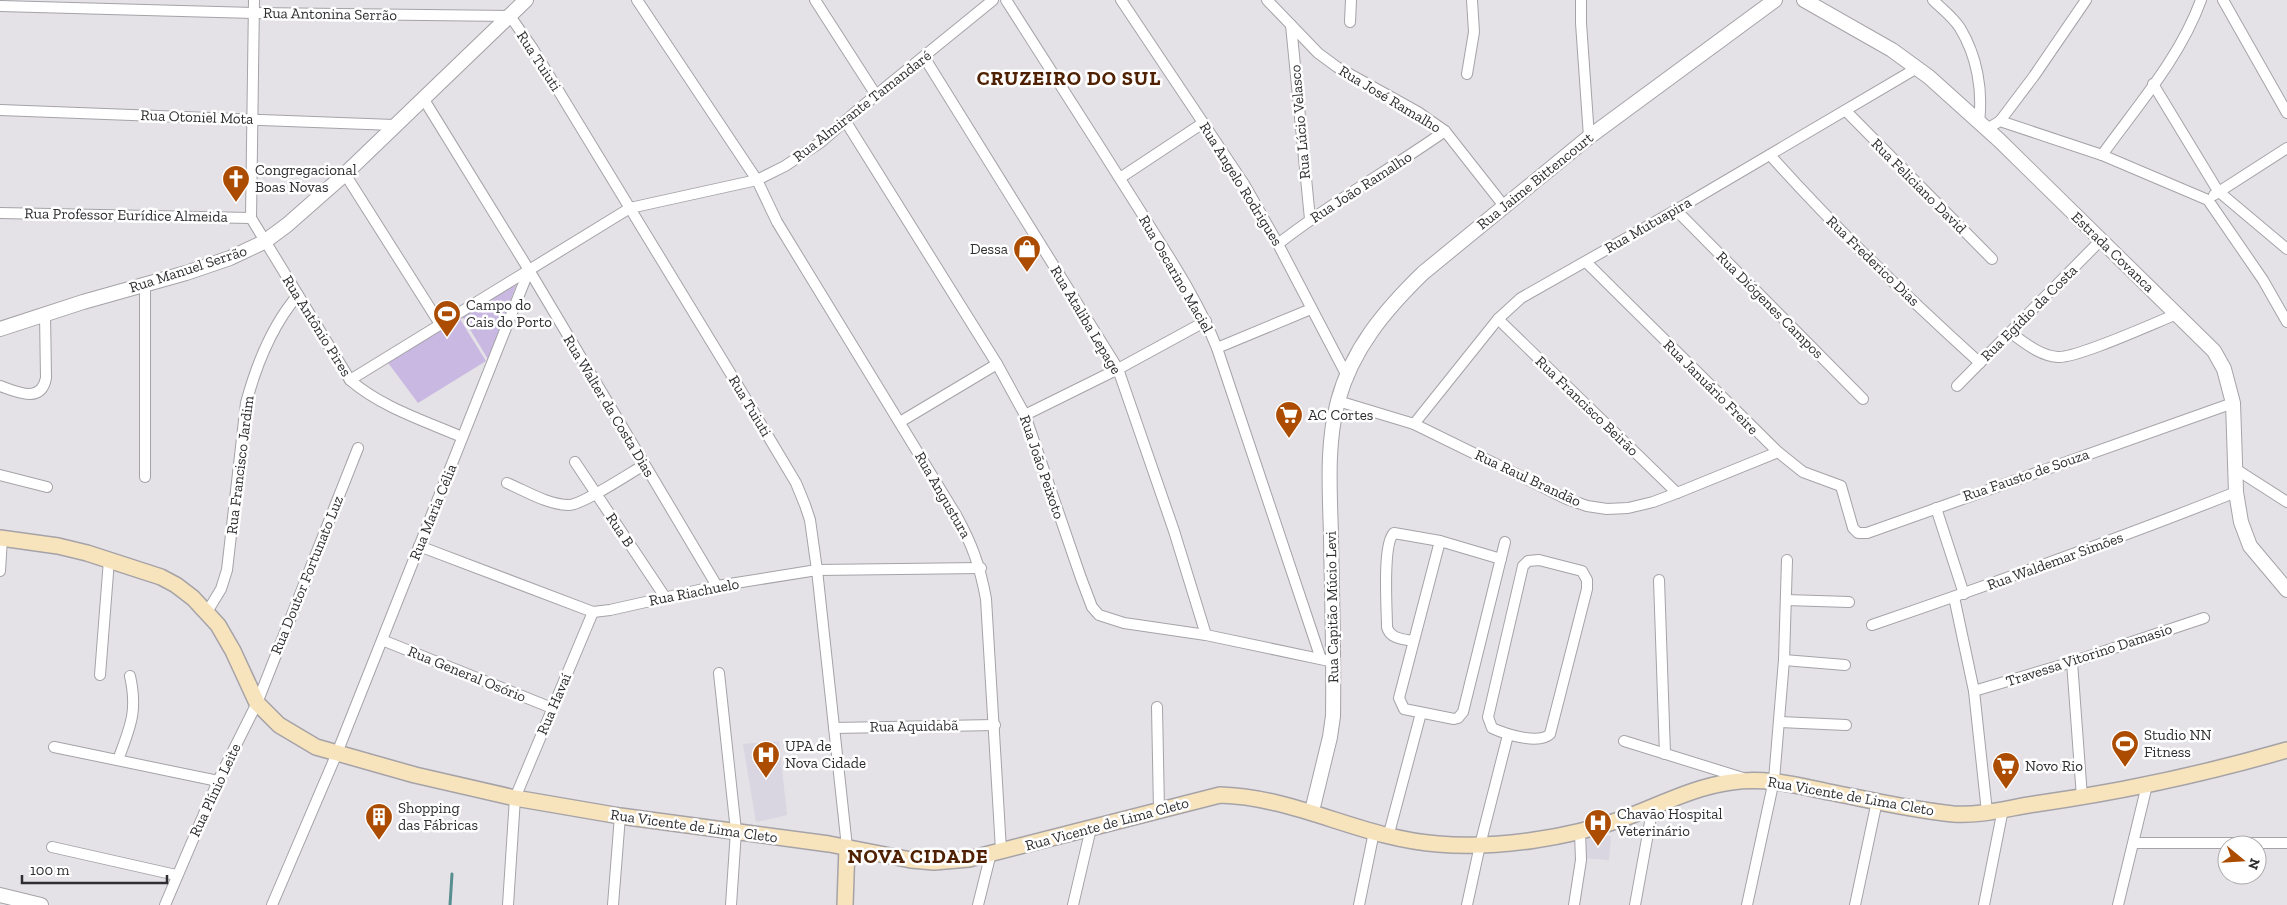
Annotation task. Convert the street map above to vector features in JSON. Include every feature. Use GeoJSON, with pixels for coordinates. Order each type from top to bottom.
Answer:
{"type":"FeatureCollection","features":[{"type":"Feature","properties":{"kind":"main road","name":"Rua Vicente de Lima Cleto"},"geometry":{"type":"LineString","coordinates":[[1,538],[58,546],[161,577],[176,585],[207,612],[233,651],[257,703],[269,716],[296,737],[316,746],[415,775],[515,798],[620,816],[847,847],[934,862],[969,859],[1220,795],[1257,798],[1312,811],[1381,834],[1437,844],[1480,845],[1580,832],[1707,787],[1748,780],[1774,780],[1877,801],[1952,814],[1972,815],[2082,798],[2147,785],[2287,750]]}},
{"type":"Feature","properties":{"kind":"main road"},"geometry":{"type":"LineString","coordinates":[[845,905],[847,847]]}},
{"type":"Feature","properties":{"kind":"street"},"geometry":{"type":"LineString","coordinates":[[251,218],[254,0]]}},
{"type":"Feature","properties":{"kind":"street","name":"Rua Manuel Serrão"},"geometry":{"type":"LineString","coordinates":[[0,329],[145,283],[186,273],[230,258],[264,242],[287,225],[346,174],[394,125],[526,0]]}},
{"type":"Feature","properties":{"kind":"street","name":"Rua Angustura"},"geometry":{"type":"LineString","coordinates":[[636,0],[757,180],[777,222],[965,531],[981,568],[986,599],[995,725],[996,852],[978,905]]}},
{"type":"Feature","properties":{"kind":"street"},"geometry":{"type":"LineString","coordinates":[[815,0],[876,95]]}},
{"type":"Feature","properties":{"kind":"street","name":"Rua Almirante Tamandaré"},"geometry":{"type":"LineString","coordinates":[[350,380],[630,208],[757,180],[798,158],[846,122],[876,95],[993,0]]}},
{"type":"Feature","properties":{"kind":"street","name":"Rua Oscarino Maciel"},"geometry":{"type":"LineString","coordinates":[[1006,0],[1120,178],[1188,288],[1206,321],[1327,660]]}},
{"type":"Feature","properties":{"kind":"street","name":"Rua Angelo Rodrigues"},"geometry":{"type":"LineString","coordinates":[[1121,0],[1244,184],[1278,244],[1347,376]]}},
{"type":"Feature","properties":{"kind":"street","name":"Rua José Ramalho"},"geometry":{"type":"LineString","coordinates":[[1267,0],[1318,53],[1337,67],[1418,112],[1445,131],[1504,206]]}},
{"type":"Feature","properties":{"kind":"street"},"geometry":{"type":"LineString","coordinates":[[1350,22],[1351,0]]}},
{"type":"Feature","properties":{"kind":"street"},"geometry":{"type":"LineString","coordinates":[[1467,74],[1474,32],[1472,0]]}},
{"type":"Feature","properties":{"kind":"street"},"geometry":{"type":"LineString","coordinates":[[1580,0],[1589,136]]}},
{"type":"Feature","properties":{"kind":"street","name":"Rua Jaime Bittencourt"},"geometry":{"type":"LineString","coordinates":[[1338,401],[1347,376],[1370,332],[1400,295],[1423,273],[1589,136],[1775,0]]}},
{"type":"Feature","properties":{"kind":"street","name":"Estrada Covanca"},"geometry":{"type":"LineString","coordinates":[[1804,0],[1892,50],[1917,68],[1983,125],[2214,351],[2224,369],[2233,404],[2236,492],[2246,537],[2250,546],[2287,590]]}},
{"type":"Feature","properties":{"kind":"street"},"geometry":{"type":"LineString","coordinates":[[1933,0],[1960,28],[1972,53],[1981,93],[1983,125],[2000,121],[2102,155],[2208,200],[2263,280],[2287,322]]}},
{"type":"Feature","properties":{"kind":"street"},"geometry":{"type":"LineString","coordinates":[[2000,121],[2040,69],[2086,0]]}},
{"type":"Feature","properties":{"kind":"street"},"geometry":{"type":"LineString","coordinates":[[2102,155],[2154,84],[2189,31],[2201,0]]}},
{"type":"Feature","properties":{"kind":"street"},"geometry":{"type":"LineString","coordinates":[[2223,0],[2287,113]]}},
{"type":"Feature","properties":{"kind":"street","name":"Rua Antonina Serrão"},"geometry":{"type":"LineString","coordinates":[[0,6],[254,13],[510,16]]}},
{"type":"Feature","properties":{"kind":"street","name":"Rua Tuiuti"},"geometry":{"type":"LineString","coordinates":[[510,16],[533,49],[796,483],[810,520],[847,847]]}},
{"type":"Feature","properties":{"kind":"street","name":"Rua Lúcio Velasco"},"geometry":{"type":"LineString","coordinates":[[1291,25],[1310,219]]}},
{"type":"Feature","properties":{"kind":"street","name":"Rua Ataliba Lepage"},"geometry":{"type":"LineString","coordinates":[[924,57],[1118,369],[1174,530],[1206,635]]}},
{"type":"Feature","properties":{"kind":"street","name":"Rua Mutuapira"},"geometry":{"type":"LineString","coordinates":[[1414,424],[1498,319],[1521,298],[1676,210],[1917,68]]}},
{"type":"Feature","properties":{"kind":"street"},"geometry":{"type":"LineString","coordinates":[[2154,84],[2218,191],[2287,249]]}},
{"type":"Feature","properties":{"kind":"street","name":"Rua Walter da Costa Dias"},"geometry":{"type":"LineString","coordinates":[[423,98],[529,270],[717,586]]}},
{"type":"Feature","properties":{"kind":"street","name":"Rua Otoniel Mota"},"geometry":{"type":"LineString","coordinates":[[0,110],[251,118],[394,125]]}},
{"type":"Feature","properties":{"kind":"street","name":"Rua Feliciano David"},"geometry":{"type":"LineString","coordinates":[[1846,111],[1992,259]]}},
{"type":"Feature","properties":{"kind":"street","name":"Rua João Peixoto"},"geometry":{"type":"LineString","coordinates":[[846,122],[997,364],[1025,415],[1092,607],[1099,615],[1109,620],[1206,635],[1327,660]]}},
{"type":"Feature","properties":{"kind":"street"},"geometry":{"type":"LineString","coordinates":[[1120,178],[1203,122]]}},
{"type":"Feature","properties":{"kind":"street","name":"Rua João Ramalho"},"geometry":{"type":"LineString","coordinates":[[1278,244],[1310,219],[1402,161],[1445,131]]}},
{"type":"Feature","properties":{"kind":"street"},"geometry":{"type":"LineString","coordinates":[[2208,200],[2218,191],[2287,148]]}},
{"type":"Feature","properties":{"kind":"street","name":"Rua Frederico Dias"},"geometry":{"type":"LineString","coordinates":[[1770,155],[1836,226],[1928,316],[1980,363]]}},
{"type":"Feature","properties":{"kind":"street"},"geometry":{"type":"LineString","coordinates":[[346,174],[440,324]]}},
{"type":"Feature","properties":{"kind":"street","name":"Rua Diógenes Campos"},"geometry":{"type":"LineString","coordinates":[[1676,210],[1863,399]]}},
{"type":"Feature","properties":{"kind":"street","name":"Rua Professor Eurídice Almeida"},"geometry":{"type":"LineString","coordinates":[[0,213],[251,218]]}},
{"type":"Feature","properties":{"kind":"street","name":"Rua Antônio Pires"},"geometry":{"type":"LineString","coordinates":[[251,218],[350,380],[362,390],[381,401],[462,437]]}},
{"type":"Feature","properties":{"kind":"street","name":"Rua Egídio da Costa"},"geometry":{"type":"LineString","coordinates":[[1957,386],[2101,240]]}},
{"type":"Feature","properties":{"kind":"street","name":"Rua Januário Freire"},"geometry":{"type":"LineString","coordinates":[[1586,262],[1778,452],[1803,472],[1841,486],[1845,496]]}},
{"type":"Feature","properties":{"kind":"street","name":"Rua Maria Célia"},"geometry":{"type":"LineString","coordinates":[[272,905],[337,753],[529,270]]}},
{"type":"Feature","properties":{"kind":"street"},"geometry":{"type":"LineString","coordinates":[[145,283],[145,477]]}},
{"type":"Feature","properties":{"kind":"street","name":"Rua Francisco Jardim"},"geometry":{"type":"LineString","coordinates":[[207,612],[221,589],[226,570],[246,403],[252,382],[282,318],[298,295]]}},
{"type":"Feature","properties":{"kind":"street"},"geometry":{"type":"LineString","coordinates":[[1217,348],[1311,309]]}},
{"type":"Feature","properties":{"kind":"street"},"geometry":{"type":"LineString","coordinates":[[0,386],[32,394],[44,388],[46,378],[45,314]]}},
{"type":"Feature","properties":{"kind":"street"},"geometry":{"type":"LineString","coordinates":[[2011,333],[2035,349],[2060,358],[2089,349],[2177,314]]}},
{"type":"Feature","properties":{"kind":"street","name":"Rua Francisco Beirão"},"geometry":{"type":"LineString","coordinates":[[1498,319],[1677,493]]}},
{"type":"Feature","properties":{"kind":"street"},"geometry":{"type":"LineString","coordinates":[[1025,415],[1118,369],[1206,321]]}},
{"type":"Feature","properties":{"kind":"street"},"geometry":{"type":"LineString","coordinates":[[900,422],[997,364]]}},
{"type":"Feature","properties":{"kind":"street","name":"Rua Raul Brandão"},"geometry":{"type":"LineString","coordinates":[[1338,401],[1414,424],[1567,499],[1587,506],[1607,509],[1628,508],[1677,493],[1778,452]]}},
{"type":"Feature","properties":{"kind":"street","name":"Rua Capitão Múcio Levi"},"geometry":{"type":"LineString","coordinates":[[1312,811],[1333,716],[1327,660],[1330,477],[1332,433],[1338,401]]}},
{"type":"Feature","properties":{"kind":"street","name":"Rua Fausto de Souza"},"geometry":{"type":"LineString","coordinates":[[1845,496],[1853,528],[1861,533],[2233,404]]}},
{"type":"Feature","properties":{"kind":"street","name":"Rua Doutor Fortunato Luz"},"geometry":{"type":"LineString","coordinates":[[257,703],[358,448]]}},
{"type":"Feature","properties":{"kind":"street","name":"Rua B"},"geometry":{"type":"LineString","coordinates":[[575,462],[665,597]]}},
{"type":"Feature","properties":{"kind":"street"},"geometry":{"type":"LineString","coordinates":[[507,483],[562,504],[576,504],[644,465]]}},
{"type":"Feature","properties":{"kind":"street"},"geometry":{"type":"LineString","coordinates":[[2234,468],[2287,502]]}},
{"type":"Feature","properties":{"kind":"street"},"geometry":{"type":"LineString","coordinates":[[0,475],[47,487]]}},
{"type":"Feature","properties":{"kind":"street","name":"Rua Waldemar Simões"},"geometry":{"type":"LineString","coordinates":[[1872,625],[1959,596],[2141,530],[2236,492]]}},
{"type":"Feature","properties":{"kind":"street"},"geometry":{"type":"LineString","coordinates":[[1936,508],[1959,596],[1974,691],[1987,812]]}},
{"type":"Feature","properties":{"kind":"street"},"geometry":{"type":"LineString","coordinates":[[1413,641],[1394,637],[1388,631],[1386,570],[1389,540],[1394,533],[1398,532],[1440,542],[1501,559]]}},
{"type":"Feature","properties":{"kind":"street"},"geometry":{"type":"LineString","coordinates":[[0,571],[1,538]]}},
{"type":"Feature","properties":{"kind":"street"},"geometry":{"type":"LineString","coordinates":[[1440,542],[1399,698],[1404,709],[1454,719],[1458,718],[1463,712],[1505,542]]}},
{"type":"Feature","properties":{"kind":"street","name":"Rua Riachuelo"},"geometry":{"type":"LineString","coordinates":[[419,546],[593,612],[610,610],[717,586],[817,570],[981,568]]}},
{"type":"Feature","properties":{"kind":"street"},"geometry":{"type":"LineString","coordinates":[[100,675],[109,560]]}},
{"type":"Feature","properties":{"kind":"street"},"geometry":{"type":"LineString","coordinates":[[1539,560],[1578,569],[1585,574],[1587,589],[1550,734],[1541,739],[1508,735],[1492,728],[1488,717],[1523,566],[1528,561],[1539,560]]}},
{"type":"Feature","properties":{"kind":"street"},"geometry":{"type":"LineString","coordinates":[[1747,905],[1774,780],[1784,660],[1787,560]]}},
{"type":"Feature","properties":{"kind":"street"},"geometry":{"type":"LineString","coordinates":[[1659,580],[1665,754]]}},
{"type":"Feature","properties":{"kind":"street"},"geometry":{"type":"LineString","coordinates":[[1786,600],[1849,602]]}},
{"type":"Feature","properties":{"kind":"street","name":"Rua Havaí"},"geometry":{"type":"LineString","coordinates":[[508,905],[515,798],[593,612]]}},
{"type":"Feature","properties":{"kind":"street","name":"Travessa Vitorino Damasio"},"geometry":{"type":"LineString","coordinates":[[1974,691],[2072,662],[2204,618]]}},
{"type":"Feature","properties":{"kind":"street","name":"Rua General Osório"},"geometry":{"type":"LineString","coordinates":[[382,640],[552,708]]}},
{"type":"Feature","properties":{"kind":"street"},"geometry":{"type":"LineString","coordinates":[[1784,660],[1845,665]]}},
{"type":"Feature","properties":{"kind":"street"},"geometry":{"type":"LineString","coordinates":[[2072,662],[2082,798]]}},
{"type":"Feature","properties":{"kind":"street"},"geometry":{"type":"LineString","coordinates":[[718,673],[736,831],[731,905]]}},
{"type":"Feature","properties":{"kind":"street"},"geometry":{"type":"LineString","coordinates":[[118,760],[132,719],[134,706],[130,676]]}},
{"type":"Feature","properties":{"kind":"street","name":"Rua Plínio Leite"},"geometry":{"type":"LineString","coordinates":[[165,905],[176,875],[218,781],[257,703]]}},
{"type":"Feature","properties":{"kind":"street"},"geometry":{"type":"LineString","coordinates":[[1157,707],[1159,810]]}},
{"type":"Feature","properties":{"kind":"street"},"geometry":{"type":"LineString","coordinates":[[1359,905],[1421,713]]}},
{"type":"Feature","properties":{"kind":"street"},"geometry":{"type":"LineString","coordinates":[[1780,722],[1846,725]]}},
{"type":"Feature","properties":{"kind":"street","name":"Rua Aquidabã"},"geometry":{"type":"LineString","coordinates":[[834,728],[995,725]]}},
{"type":"Feature","properties":{"kind":"street"},"geometry":{"type":"LineString","coordinates":[[1468,905],[1480,845],[1508,735]]}},
{"type":"Feature","properties":{"kind":"street"},"geometry":{"type":"LineString","coordinates":[[1624,740],[1748,780]]}},
{"type":"Feature","properties":{"kind":"street"},"geometry":{"type":"LineString","coordinates":[[54,747],[218,781]]}},
{"type":"Feature","properties":{"kind":"street"},"geometry":{"type":"LineString","coordinates":[[2118,905],[2147,785]]}},
{"type":"Feature","properties":{"kind":"street"},"geometry":{"type":"LineString","coordinates":[[1855,905],[1877,801]]}},
{"type":"Feature","properties":{"kind":"street"},"geometry":{"type":"LineString","coordinates":[[1635,905],[1653,806]]}},
{"type":"Feature","properties":{"kind":"street"},"geometry":{"type":"LineString","coordinates":[[1984,905],[2003,810]]}},
{"type":"Feature","properties":{"kind":"street"},"geometry":{"type":"LineString","coordinates":[[613,905],[620,816]]}},
{"type":"Feature","properties":{"kind":"street"},"geometry":{"type":"LineString","coordinates":[[1073,905],[1091,828]]}},
{"type":"Feature","properties":{"kind":"street"},"geometry":{"type":"LineString","coordinates":[[1574,905],[1581,860],[1580,832]]}},
{"type":"Feature","properties":{"kind":"street"},"geometry":{"type":"LineString","coordinates":[[2134,843],[2287,843]]}},
{"type":"Feature","properties":{"kind":"street"},"geometry":{"type":"LineString","coordinates":[[52,847],[176,875]]}},
{"type":"Feature","properties":{"kind":"street"},"geometry":{"type":"LineString","coordinates":[[0,894],[41,905]]}},
{"type":"Feature","properties":{"kind":"shaded area"},"geometry":{"type":"Polygon","coordinates":[[[516,285],[489,361],[462,316],[516,285]]]}},
{"type":"Feature","properties":{"kind":"shaded area","name":"Campo do Cais do Porto"},"geometry":{"type":"Polygon","coordinates":[[[458,316],[486,361],[418,403],[386,360],[458,316]]]}},
{"type":"Feature","properties":{"kind":"shaded area","name":"UPA de Nova Cidade"},"geometry":{"type":"Polygon","coordinates":[[[779,741],[787,815],[756,822],[743,744],[779,741]]]}},
{"type":"Feature","properties":{"kind":"shaded area","name":"Chavão Hospital Veterinário"},"geometry":{"type":"Polygon","coordinates":[[[1587,836],[1611,836],[1609,860],[1584,858],[1587,836]]]}},
{"type":"Feature","properties":{"kind":"waterway"},"geometry":{"type":"LineString","coordinates":[[450,905],[452,874]]}},
{"type":"Feature","properties":{"kind":"place","name":"Congregacional Boas Novas"},"geometry":{"type":"Point","coordinates":[236,203]}},
{"type":"Feature","properties":{"kind":"place","name":"Dessa"},"geometry":{"type":"Point","coordinates":[1027,273]}},
{"type":"Feature","properties":{"kind":"place","name":"Campo do Cais do Porto"},"geometry":{"type":"Point","coordinates":[447,338]}},
{"type":"Feature","properties":{"kind":"place","name":"AC Cortes"},"geometry":{"type":"Point","coordinates":[1289,439]}},
{"type":"Feature","properties":{"kind":"place","name":"Studio NN Fitness"},"geometry":{"type":"Point","coordinates":[2125,768]}},
{"type":"Feature","properties":{"kind":"place","name":"UPA de Nova Cidade"},"geometry":{"type":"Point","coordinates":[766,779]}},
{"type":"Feature","properties":{"kind":"place","name":"Novo Rio"},"geometry":{"type":"Point","coordinates":[2006,790]}},
{"type":"Feature","properties":{"kind":"place","name":"Shopping das Fábricas"},"geometry":{"type":"Point","coordinates":[379,841]}},
{"type":"Feature","properties":{"kind":"place","name":"Chavão Hospital Veterinário"},"geometry":{"type":"Point","coordinates":[1598,847]}},
{"type":"Feature","properties":{"kind":"district","name":"CRUZEIRO DO SUL"},"geometry":{"type":"Point","coordinates":[1069,78]}},
{"type":"Feature","properties":{"kind":"district","name":"NOVA CIDADE"},"geometry":{"type":"Point","coordinates":[918,856]}}]}
